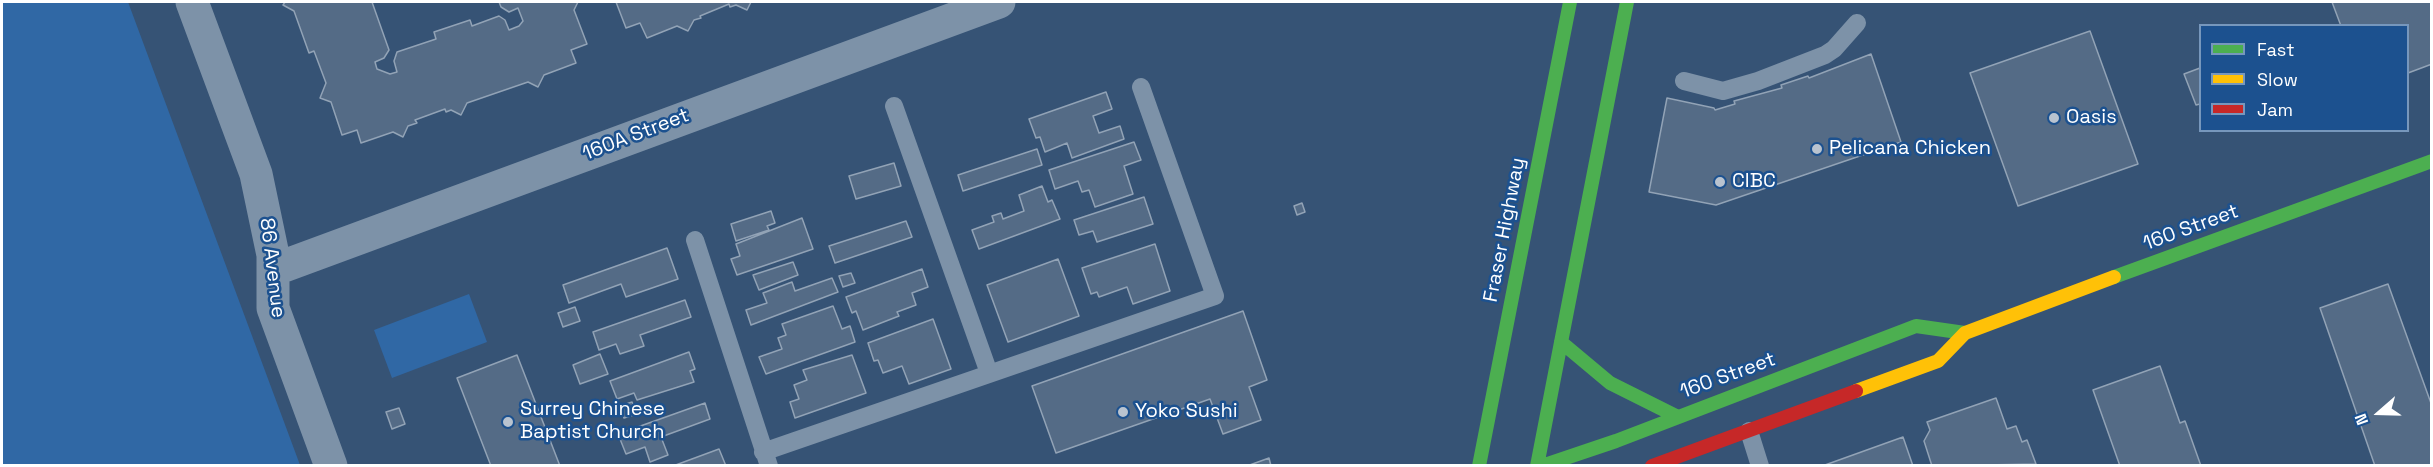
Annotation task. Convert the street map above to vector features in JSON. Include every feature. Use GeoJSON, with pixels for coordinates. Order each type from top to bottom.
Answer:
{"type":"FeatureCollection","features":[{"type":"Feature","properties":{"kind":"main road","name":"Fraser Highway"},"geometry":{"type":"LineString","coordinates":[[1479,465],[1570,2]]}},
{"type":"Feature","properties":{"kind":"main road"},"geometry":{"type":"LineString","coordinates":[[1537,465],[1627,2]]}},
{"type":"Feature","properties":{"kind":"main road","name":"160 Street"},"geometry":{"type":"LineString","coordinates":[[1652,465],[1938,361],[1965,333],[2432,160]]}},
{"type":"Feature","properties":{"kind":"main road","name":"160 Street"},"geometry":{"type":"LineString","coordinates":[[1542,465],[1616,441],[1676,416],[1916,326],[1965,333]]}},
{"type":"Feature","properties":{"kind":"main road"},"geometry":{"type":"LineString","coordinates":[[1561,342],[1610,382],[1676,416]]}},
{"type":"Feature","properties":{"kind":"street","name":"86 Avenue"},"geometry":{"type":"LineString","coordinates":[[192,2],[256,174],[271,240],[272,294],[277,321],[332,465]]}},
{"type":"Feature","properties":{"kind":"street","name":"160A Street"},"geometry":{"type":"LineString","coordinates":[[273,270],[999,2]]}},
{"type":"Feature","properties":{"kind":"lane"},"geometry":{"type":"LineString","coordinates":[[1683,81],[1723,91],[1758,81],[1825,55],[1834,49],[1857,23]]}},
{"type":"Feature","properties":{"kind":"lane"},"geometry":{"type":"LineString","coordinates":[[695,240],[766,459],[989,373],[1215,296],[1141,87]]}},
{"type":"Feature","properties":{"kind":"lane"},"geometry":{"type":"LineString","coordinates":[[894,106],[989,373]]}},
{"type":"Feature","properties":{"kind":"lane"},"geometry":{"type":"LineString","coordinates":[[1749,431],[1760,465]]}},
{"type":"Feature","properties":{"kind":"shaded area"},"geometry":{"type":"Polygon","coordinates":[[[2,2],[128,2],[300,465],[2,465],[2,2]]]}},
{"type":"Feature","properties":{"kind":"shaded area"},"geometry":{"type":"Polygon","coordinates":[[[469,294],[487,342],[392,378],[374,330],[469,294]]]}},
{"type":"Feature","properties":{"kind":"building"},"geometry":{"type":"Polygon","coordinates":[[[285,2],[372,2],[389,50],[384,58],[375,62],[377,69],[390,74],[397,72],[394,61],[397,52],[436,39],[434,32],[470,20],[472,26],[499,16],[505,20],[509,30],[519,26],[523,21],[518,8],[509,12],[501,7],[499,2],[578,2],[574,10],[587,44],[571,50],[576,63],[544,75],[538,87],[528,82],[467,103],[461,115],[451,110],[446,112],[445,109],[415,120],[417,123],[408,126],[403,137],[393,132],[361,143],[357,130],[342,135],[331,102],[320,98],[326,83],[314,51],[309,53],[294,11],[283,5],[285,2]]]}},
{"type":"Feature","properties":{"kind":"building"},"geometry":{"type":"Polygon","coordinates":[[[616,2],[751,2],[747,10],[736,5],[730,7],[729,4],[700,16],[701,18],[694,20],[688,31],[677,26],[647,38],[640,23],[626,28],[616,2]]]}},
{"type":"Feature","properties":{"kind":"building"},"geometry":{"type":"Polygon","coordinates":[[[2332,2],[2432,2],[2432,64],[2409,73],[2409,24],[2340,24],[2332,2]]]}},
{"type":"Feature","properties":{"kind":"building","name":"Oasis"},"geometry":{"type":"Polygon","coordinates":[[[2090,31],[2138,164],[2018,206],[1970,73],[2090,31]]]}},
{"type":"Feature","properties":{"kind":"building"},"geometry":{"type":"Polygon","coordinates":[[[1871,54],[1901,142],[1716,205],[1649,192],[1667,98],[1715,110],[1735,104],[1734,101],[1782,88],[1781,85],[1808,76],[1809,78],[1871,54]]]}},
{"type":"Feature","properties":{"kind":"building"},"geometry":{"type":"Polygon","coordinates":[[[2199,68],[2199,104],[2196,105],[2184,74],[2199,68]]]}},
{"type":"Feature","properties":{"kind":"building"},"geometry":{"type":"Polygon","coordinates":[[[1106,92],[1112,109],[1093,116],[1099,133],[1120,126],[1124,139],[1072,158],[1067,143],[1045,152],[1040,137],[1036,138],[1029,119],[1106,92]]]}},
{"type":"Feature","properties":{"kind":"building"},"geometry":{"type":"Polygon","coordinates":[[[1134,142],[1141,160],[1124,166],[1133,194],[1095,207],[1089,190],[1082,192],[1078,181],[1055,189],[1049,170],[1134,142]]]}},
{"type":"Feature","properties":{"kind":"building"},"geometry":{"type":"Polygon","coordinates":[[[1037,149],[1042,165],[963,191],[958,175],[1037,149]]]}},
{"type":"Feature","properties":{"kind":"building"},"geometry":{"type":"Polygon","coordinates":[[[894,163],[901,186],[856,199],[849,176],[894,163]]]}},
{"type":"Feature","properties":{"kind":"building"},"geometry":{"type":"Polygon","coordinates":[[[1042,186],[1048,202],[1052,200],[1060,219],[979,249],[972,230],[994,222],[992,216],[1001,213],[1003,219],[1024,211],[1019,195],[1042,186]]]}},
{"type":"Feature","properties":{"kind":"building"},"geometry":{"type":"Polygon","coordinates":[[[1144,197],[1153,224],[1097,242],[1093,231],[1079,235],[1074,220],[1144,197]]]}},
{"type":"Feature","properties":{"kind":"building"},"geometry":{"type":"Polygon","coordinates":[[[1302,203],[1305,212],[1297,215],[1294,206],[1302,203]]]}},
{"type":"Feature","properties":{"kind":"building"},"geometry":{"type":"Polygon","coordinates":[[[771,211],[775,223],[767,226],[769,230],[736,241],[731,224],[771,211]]]}},
{"type":"Feature","properties":{"kind":"building"},"geometry":{"type":"Polygon","coordinates":[[[802,218],[813,249],[737,275],[731,259],[740,256],[736,244],[802,218]]]}},
{"type":"Feature","properties":{"kind":"building"},"geometry":{"type":"Polygon","coordinates":[[[906,221],[912,237],[835,263],[829,246],[906,221]]]}},
{"type":"Feature","properties":{"kind":"building"},"geometry":{"type":"Polygon","coordinates":[[[1155,244],[1170,291],[1133,304],[1127,287],[1099,297],[1097,292],[1091,294],[1082,268],[1155,244]]]}},
{"type":"Feature","properties":{"kind":"building"},"geometry":{"type":"Polygon","coordinates":[[[667,248],[678,279],[626,297],[621,284],[569,303],[563,285],[667,248]]]}},
{"type":"Feature","properties":{"kind":"building"},"geometry":{"type":"Polygon","coordinates":[[[1058,259],[1079,316],[1008,342],[987,285],[1058,259]]]}},
{"type":"Feature","properties":{"kind":"building"},"geometry":{"type":"Polygon","coordinates":[[[793,262],[798,275],[759,290],[753,275],[793,262]]]}},
{"type":"Feature","properties":{"kind":"building"},"geometry":{"type":"Polygon","coordinates":[[[922,269],[928,287],[912,293],[916,305],[897,312],[899,316],[863,330],[856,311],[852,313],[846,297],[922,269]]]}},
{"type":"Feature","properties":{"kind":"building"},"geometry":{"type":"Polygon","coordinates":[[[851,273],[855,283],[843,287],[839,276],[851,273]]]}},
{"type":"Feature","properties":{"kind":"building"},"geometry":{"type":"Polygon","coordinates":[[[832,278],[838,292],[751,325],[746,310],[767,303],[763,293],[792,282],[795,291],[832,278]]]}},
{"type":"Feature","properties":{"kind":"building"},"geometry":{"type":"Polygon","coordinates":[[[2388,284],[2432,406],[2432,466],[2375,466],[2320,308],[2388,284]]]}},
{"type":"Feature","properties":{"kind":"building"},"geometry":{"type":"Polygon","coordinates":[[[685,300],[691,317],[640,335],[644,346],[620,354],[616,344],[599,350],[593,332],[685,300]]]}},
{"type":"Feature","properties":{"kind":"building"},"geometry":{"type":"Polygon","coordinates":[[[833,306],[842,329],[850,326],[855,342],[766,374],[759,357],[782,349],[778,338],[786,335],[782,324],[833,306]]]}},
{"type":"Feature","properties":{"kind":"building"},"geometry":{"type":"Polygon","coordinates":[[[575,307],[580,321],[563,327],[558,313],[575,307]]]}},
{"type":"Feature","properties":{"kind":"building"},"geometry":{"type":"Polygon","coordinates":[[[1243,311],[1267,380],[1249,387],[1261,420],[1223,434],[1210,399],[1056,453],[1032,386],[1243,311]]]}},
{"type":"Feature","properties":{"kind":"building"},"geometry":{"type":"Polygon","coordinates":[[[933,319],[951,369],[909,384],[902,366],[883,373],[878,360],[874,361],[868,343],[933,319]]]}},
{"type":"Feature","properties":{"kind":"building"},"geometry":{"type":"Polygon","coordinates":[[[689,352],[695,369],[690,371],[694,382],[637,400],[634,393],[617,399],[610,381],[689,352]]]}},
{"type":"Feature","properties":{"kind":"building"},"geometry":{"type":"Polygon","coordinates":[[[600,354],[608,374],[580,384],[573,365],[600,354]]]}},
{"type":"Feature","properties":{"kind":"building","name":"Surrey Chinese Baptist Church"},"geometry":{"type":"Polygon","coordinates":[[[517,355],[560,466],[491,466],[457,378],[517,355]]]}},
{"type":"Feature","properties":{"kind":"building"},"geometry":{"type":"Polygon","coordinates":[[[852,355],[866,393],[795,418],[790,402],[799,399],[794,385],[807,380],[803,370],[852,355]]]}},
{"type":"Feature","properties":{"kind":"building"},"geometry":{"type":"Polygon","coordinates":[[[2160,366],[2180,423],[2185,421],[2201,466],[2120,466],[2093,390],[2160,366]]]}},
{"type":"Feature","properties":{"kind":"building"},"geometry":{"type":"Polygon","coordinates":[[[1996,398],[2007,429],[2016,426],[2022,442],[2027,440],[2036,464],[1932,466],[1924,441],[1930,430],[1927,422],[1996,398]]]}},
{"type":"Feature","properties":{"kind":"building"},"geometry":{"type":"Polygon","coordinates":[[[632,402],[637,414],[624,418],[620,406],[632,402]]]}},
{"type":"Feature","properties":{"kind":"building"},"geometry":{"type":"Polygon","coordinates":[[[705,403],[710,419],[661,437],[668,455],[650,462],[645,447],[626,454],[618,434],[705,403]]]}},
{"type":"Feature","properties":{"kind":"building"},"geometry":{"type":"Polygon","coordinates":[[[399,408],[405,424],[392,429],[386,412],[399,408]]]}},
{"type":"Feature","properties":{"kind":"building"},"geometry":{"type":"Polygon","coordinates":[[[1903,437],[1913,466],[1825,465],[1903,437]]]}},
{"type":"Feature","properties":{"kind":"building"},"geometry":{"type":"Polygon","coordinates":[[[719,449],[726,466],[673,466],[719,449]]]}},
{"type":"Feature","properties":{"kind":"building"},"geometry":{"type":"Polygon","coordinates":[[[1269,458],[1271,466],[1247,466],[1269,458]]]}},
{"type":"Feature","properties":{"kind":"traffic: fast"},"geometry":{"type":"LineString","coordinates":[[1479,466],[1570,2]]}},
{"type":"Feature","properties":{"kind":"traffic: fast"},"geometry":{"type":"LineString","coordinates":[[1537,466],[1627,2]]}},
{"type":"Feature","properties":{"kind":"traffic: fast"},"geometry":{"type":"LineString","coordinates":[[2114,277],[2432,161]]}},
{"type":"Feature","properties":{"kind":"traffic: fast"},"geometry":{"type":"LineString","coordinates":[[1542,466],[1616,441],[1916,326],[1965,333]]}},
{"type":"Feature","properties":{"kind":"traffic: fast"},"geometry":{"type":"LineString","coordinates":[[1561,342],[1610,383],[1676,416]]}},
{"type":"Feature","properties":{"kind":"traffic: slow"},"geometry":{"type":"LineString","coordinates":[[1856,391],[1938,361],[1965,333],[2114,277]]}},
{"type":"Feature","properties":{"kind":"traffic: jam"},"geometry":{"type":"LineString","coordinates":[[1652,466],[1856,391]]}},
{"type":"Feature","properties":{"kind":"place","name":"Oasis"},"geometry":{"type":"Point","coordinates":[2054,118]}},
{"type":"Feature","properties":{"kind":"place","name":"Pelicana Chicken"},"geometry":{"type":"Point","coordinates":[1817,149]}},
{"type":"Feature","properties":{"kind":"place","name":"CIBC"},"geometry":{"type":"Point","coordinates":[1720,182]}},
{"type":"Feature","properties":{"kind":"place","name":"Yoko Sushi"},"geometry":{"type":"Point","coordinates":[1123,412]}},
{"type":"Feature","properties":{"kind":"place","name":"Surrey Chinese Baptist Church"},"geometry":{"type":"Point","coordinates":[508,422]}}]}
